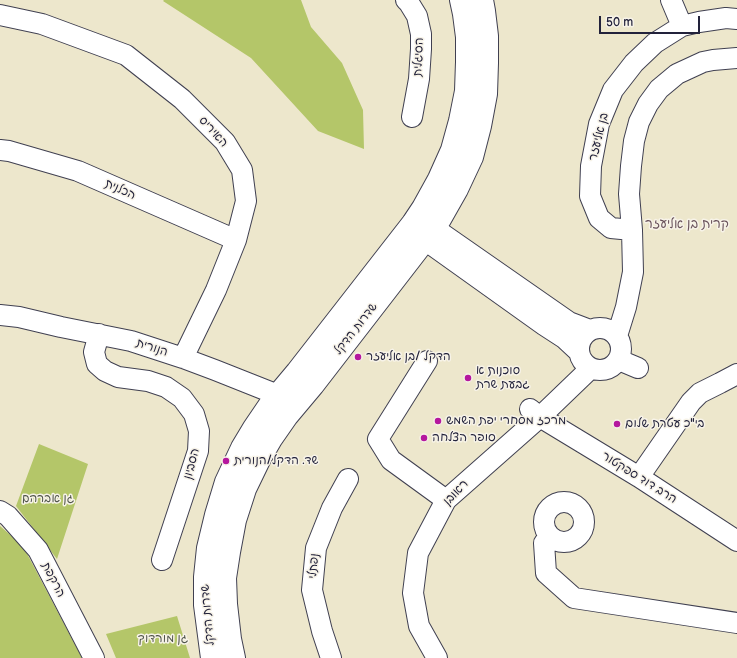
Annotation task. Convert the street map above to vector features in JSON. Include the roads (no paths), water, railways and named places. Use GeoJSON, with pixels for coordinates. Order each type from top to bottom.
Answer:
{"type":"FeatureCollection","features":[{"type":"Feature","properties":{"kind":"main road","name":"שדרות הדקל"},"geometry":{"type":"LineString","coordinates":[[234,658],[226,604],[225,578],[236,520],[245,489],[271,438],[302,366],[413,223],[439,179],[452,150],[466,91],[467,37],[461,0]]}},
{"type":"Feature","properties":{"kind":"main road","name":"שדרות הדקל"},"geometry":{"type":"LineString","coordinates":[[212,658],[205,605],[205,577],[208,548],[226,482],[242,448],[254,428],[287,400],[430,234],[457,189],[472,156],[486,94],[488,63],[487,36],[482,0]]}},
{"type":"Feature","properties":{"kind":"street","name":"הסיגלית"},"geometry":{"type":"LineString","coordinates":[[406,0],[417,16],[422,34],[419,79],[412,117]]}},
{"type":"Feature","properties":{"kind":"street"},"geometry":{"type":"LineString","coordinates":[[671,0],[682,26]]}},
{"type":"Feature","properties":{"kind":"street","name":"האיריס"},"geometry":{"type":"LineString","coordinates":[[0,15],[42,24],[126,55],[182,99],[225,142],[242,170],[246,202],[236,240],[216,290],[183,358]]}},
{"type":"Feature","properties":{"kind":"street","name":"בן אליעזר"},"geometry":{"type":"LineString","coordinates":[[632,230],[610,228],[599,218],[590,196],[591,166],[599,124],[613,90],[634,63],[655,43],[682,26],[726,18],[737,19]]}},
{"type":"Feature","properties":{"kind":"street"},"geometry":{"type":"LineString","coordinates":[[617,336],[626,307],[632,272],[630,194],[631,166],[634,141],[639,122],[648,104],[659,89],[677,74],[704,62],[737,58]]}},
{"type":"Feature","properties":{"kind":"street","name":"הכלנית"},"geometry":{"type":"LineString","coordinates":[[0,150],[9,151],[78,171],[236,240]]}},
{"type":"Feature","properties":{"kind":"street"},"geometry":{"type":"LineString","coordinates":[[413,223],[568,322],[590,330]]}},
{"type":"Feature","properties":{"kind":"street"},"geometry":{"type":"LineString","coordinates":[[430,234],[544,326],[564,338],[579,352]]}},
{"type":"Feature","properties":{"kind":"street","name":"הנורית"},"geometry":{"type":"LineString","coordinates":[[0,315],[20,317],[131,341],[215,370],[287,400]]}},
{"type":"Feature","properties":{"kind":"street"},"geometry":{"type":"LineString","coordinates":[[600,328],[612,331],[617,336],[622,347],[622,354],[615,365],[604,370],[597,371],[585,364],[579,352],[579,345],[585,334],[590,330],[600,328]]}},
{"type":"Feature","properties":{"kind":"street","name":"הסביון"},"geometry":{"type":"LineString","coordinates":[[99,334],[94,352],[97,364],[106,371],[118,377],[148,381],[172,390],[182,398],[194,414],[199,431],[198,451],[162,560]]}},
{"type":"Feature","properties":{"kind":"street"},"geometry":{"type":"LineString","coordinates":[[619,360],[638,368]]}},
{"type":"Feature","properties":{"kind":"street"},"geometry":{"type":"LineString","coordinates":[[427,361],[378,440],[391,460],[446,500]]}},
{"type":"Feature","properties":{"kind":"street","name":"ראובן"},"geometry":{"type":"LineString","coordinates":[[437,658],[419,626],[413,593],[418,554],[446,500],[535,413],[591,368]]}},
{"type":"Feature","properties":{"kind":"street"},"geometry":{"type":"LineString","coordinates":[[639,477],[691,402],[700,393],[737,374]]}},
{"type":"Feature","properties":{"kind":"street","name":"הרב דוד ספקטור"},"geometry":{"type":"LineString","coordinates":[[535,413],[737,540]]}},
{"type":"Feature","properties":{"kind":"street","name":"נפתלי"},"geometry":{"type":"LineString","coordinates":[[331,658],[322,631],[312,590],[316,548],[332,508],[348,478]]}},
{"type":"Feature","properties":{"kind":"street","name":"הרקפת"},"geometry":{"type":"LineString","coordinates":[[0,511],[8,516],[38,550],[94,658]]}},
{"type":"Feature","properties":{"kind":"street"},"geometry":{"type":"LineString","coordinates":[[550,536],[544,543],[546,573],[574,598],[737,623]]}},
{"type":"Feature","properties":{"kind":"place","name":"הדקל /בן אליעזר"},"geometry":{"type":"Point","coordinates":[358,357]}},
{"type":"Feature","properties":{"kind":"place","name":"סוכנות א גבעת שרת"},"geometry":{"type":"Point","coordinates":[468,378]}},
{"type":"Feature","properties":{"kind":"place","name":"מרכז מסחרי יפת השמש"},"geometry":{"type":"Point","coordinates":[438,421]}},
{"type":"Feature","properties":{"kind":"place","name":"בי\"כ עטרת שלום"},"geometry":{"type":"Point","coordinates":[617,424]}},
{"type":"Feature","properties":{"kind":"place","name":"סופר הצלחה"},"geometry":{"type":"Point","coordinates":[424,438]}},
{"type":"Feature","properties":{"kind":"place","name":"שד. הדקל/הנורית"},"geometry":{"type":"Point","coordinates":[226,461]}},
{"type":"Feature","properties":{"kind":"district","name":"קרית בן אליעזר"},"geometry":{"type":"Point","coordinates":[687,225]}},
{"type":"Feature","properties":{"kind":"park label","name":"גן אברהם"},"geometry":{"type":"Point","coordinates":[48,499]}},
{"type":"Feature","properties":{"kind":"park label","name":"גן מורדוך"},"geometry":{"type":"Point","coordinates":[163,639]}}]}
